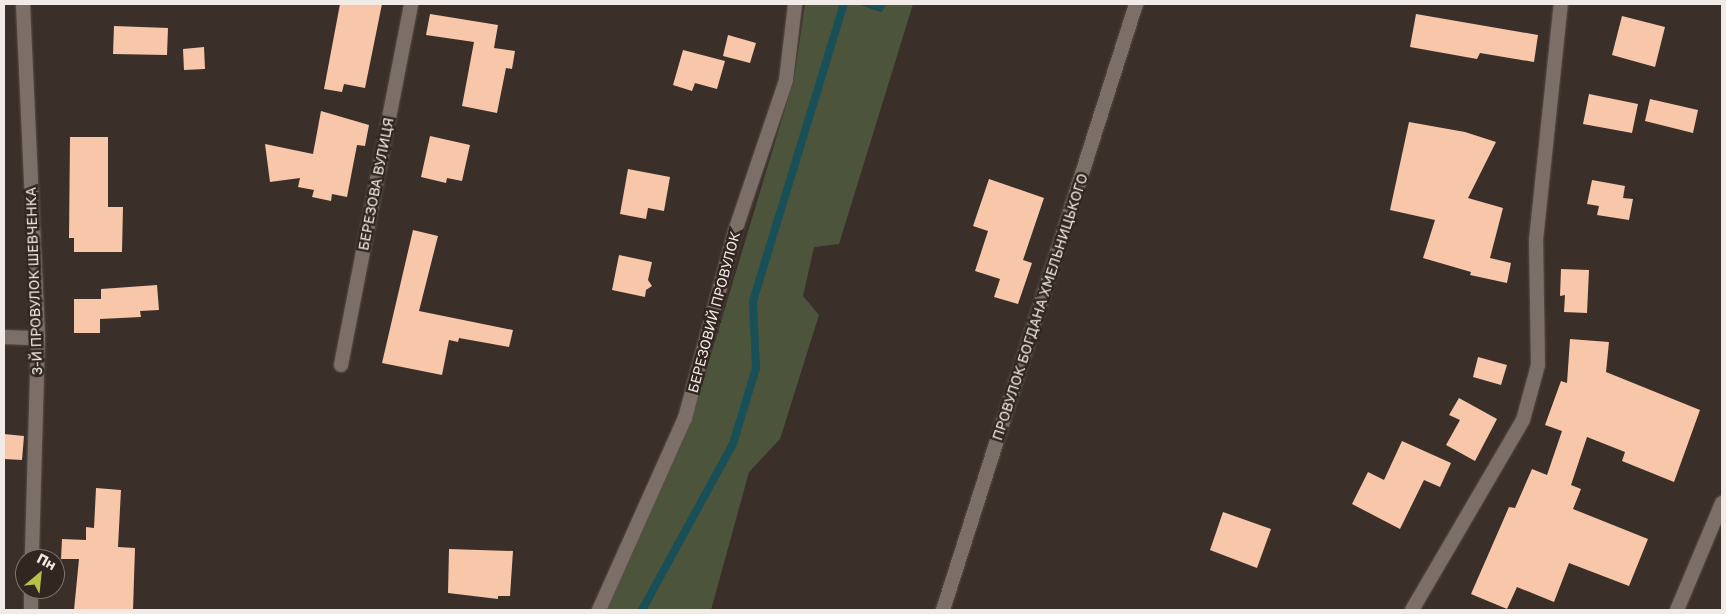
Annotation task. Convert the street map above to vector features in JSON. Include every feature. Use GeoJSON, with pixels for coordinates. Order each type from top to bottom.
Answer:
{"type":"FeatureCollection","features":[{"type":"Feature","properties":{"kind":"street","name":"3-Й ПРОВУЛОК ШЕВЧЕНКА"},"geometry":{"type":"LineString","coordinates":[[23,4],[38,338],[32,549]]}},
{"type":"Feature","properties":{"kind":"street","name":"БЕРЕЗОВА ВУЛИЦЯ"},"geometry":{"type":"LineString","coordinates":[[341,365],[411,4]]}},
{"type":"Feature","properties":{"kind":"street","name":"БЕРЕЗОВИЙ ПРОВУЛОК"},"geometry":{"type":"LineString","coordinates":[[599,610],[685,418],[735,231],[786,80],[795,4]]}},
{"type":"Feature","properties":{"kind":"street","name":"ПРОВУЛОК БОГДАНА ХМЕЛЬНИЦЬКОГО"},"geometry":{"type":"LineString","coordinates":[[943,610],[1136,4]]}},
{"type":"Feature","properties":{"kind":"street"},"geometry":{"type":"LineString","coordinates":[[1412,610],[1523,420],[1538,365],[1536,240],[1561,4]]}},
{"type":"Feature","properties":{"kind":"street"},"geometry":{"type":"LineString","coordinates":[[4,337],[38,338]]}},
{"type":"Feature","properties":{"kind":"street"},"geometry":{"type":"LineString","coordinates":[[1677,610],[1722,503]]}},
{"type":"Feature","properties":{"kind":"green space"},"geometry":{"type":"Polygon","coordinates":[[[805,4],[858,4],[881,12],[886,4],[913,4],[839,244],[814,247],[803,296],[819,315],[780,439],[749,472],[711,610],[605,610],[691,421],[794,79],[805,4]]]}},
{"type":"Feature","properties":{"kind":"water"},"geometry":{"type":"Polygon","coordinates":[[[858,4],[886,4],[882,12],[858,4]]]}},
{"type":"Feature","properties":{"kind":"building"},"geometry":{"type":"Polygon","coordinates":[[[340,4],[382,4],[365,88],[344,84],[342,92],[324,89],[340,4]]]}},
{"type":"Feature","properties":{"kind":"building"},"geometry":{"type":"Polygon","coordinates":[[[430,14],[498,25],[494,48],[515,51],[512,69],[506,68],[497,113],[462,106],[474,42],[426,35],[430,14]]]}},
{"type":"Feature","properties":{"kind":"building"},"geometry":{"type":"Polygon","coordinates":[[[1416,14],[1538,35],[1534,62],[1480,53],[1477,59],[1410,47],[1416,14]]]}},
{"type":"Feature","properties":{"kind":"building"},"geometry":{"type":"Polygon","coordinates":[[[1622,16],[1665,27],[1655,67],[1612,55],[1622,16]]]}},
{"type":"Feature","properties":{"kind":"building"},"geometry":{"type":"Polygon","coordinates":[[[114,26],[168,28],[167,55],[113,54],[114,26]]]}},
{"type":"Feature","properties":{"kind":"building"},"geometry":{"type":"Polygon","coordinates":[[[728,35],[756,43],[750,63],[723,56],[728,35]]]}},
{"type":"Feature","properties":{"kind":"building"},"geometry":{"type":"Polygon","coordinates":[[[204,47],[205,69],[184,70],[183,49],[204,47]]]}},
{"type":"Feature","properties":{"kind":"building"},"geometry":{"type":"Polygon","coordinates":[[[683,50],[725,61],[717,89],[695,83],[692,91],[673,85],[683,50]]]}},
{"type":"Feature","properties":{"kind":"building"},"geometry":{"type":"Polygon","coordinates":[[[1589,94],[1638,104],[1632,133],[1583,124],[1589,94]]]}},
{"type":"Feature","properties":{"kind":"building"},"geometry":{"type":"Polygon","coordinates":[[[1650,99],[1698,110],[1693,133],[1645,121],[1650,99]]]}},
{"type":"Feature","properties":{"kind":"building"},"geometry":{"type":"Polygon","coordinates":[[[321,111],[369,125],[365,146],[357,145],[347,197],[332,194],[331,201],[312,197],[314,190],[298,187],[300,178],[270,182],[265,144],[313,154],[321,111]]]}},
{"type":"Feature","properties":{"kind":"building"},"geometry":{"type":"Polygon","coordinates":[[[1409,122],[1465,132],[1496,142],[1468,198],[1503,208],[1490,258],[1511,263],[1507,283],[1470,275],[1471,272],[1423,258],[1435,220],[1390,210],[1409,122]]]}},
{"type":"Feature","properties":{"kind":"building"},"geometry":{"type":"Polygon","coordinates":[[[430,136],[470,145],[462,181],[447,178],[446,183],[421,177],[430,136]]]}},
{"type":"Feature","properties":{"kind":"building"},"geometry":{"type":"Polygon","coordinates":[[[70,137],[108,137],[108,207],[123,207],[122,252],[74,252],[74,238],[69,238],[70,137]]]}},
{"type":"Feature","properties":{"kind":"building"},"geometry":{"type":"Polygon","coordinates":[[[628,169],[670,177],[664,211],[648,208],[646,219],[620,214],[628,169]]]}},
{"type":"Feature","properties":{"kind":"building"},"geometry":{"type":"Polygon","coordinates":[[[989,179],[1044,198],[1023,260],[1032,263],[1018,304],[994,297],[1000,279],[975,271],[988,231],[973,226],[989,179]]]}},
{"type":"Feature","properties":{"kind":"building"},"geometry":{"type":"Polygon","coordinates":[[[1592,180],[1625,186],[1623,198],[1633,199],[1629,220],[1597,215],[1599,206],[1587,204],[1592,180]]]}},
{"type":"Feature","properties":{"kind":"building"},"geometry":{"type":"Polygon","coordinates":[[[413,230],[438,236],[419,311],[513,330],[509,347],[459,338],[458,342],[449,340],[442,375],[382,363],[413,230]]]}},
{"type":"Feature","properties":{"kind":"building"},"geometry":{"type":"Polygon","coordinates":[[[619,255],[652,262],[648,280],[652,286],[646,290],[645,297],[612,290],[619,255]]]}},
{"type":"Feature","properties":{"kind":"building"},"geometry":{"type":"Polygon","coordinates":[[[1561,269],[1589,270],[1587,313],[1564,312],[1565,295],[1560,296],[1561,269]]]}},
{"type":"Feature","properties":{"kind":"building"},"geometry":{"type":"Polygon","coordinates":[[[157,285],[159,310],[140,311],[141,317],[100,319],[100,333],[74,333],[74,299],[101,299],[101,289],[157,285]]]}},
{"type":"Feature","properties":{"kind":"building"},"geometry":{"type":"Polygon","coordinates":[[[1570,339],[1609,342],[1606,372],[1700,410],[1674,482],[1622,461],[1625,452],[1587,437],[1571,485],[1581,489],[1573,509],[1648,539],[1629,586],[1569,563],[1554,602],[1517,587],[1507,609],[1471,594],[1509,507],[1515,508],[1532,469],[1547,475],[1562,431],[1545,425],[1561,381],[1567,383],[1570,339]]]}},
{"type":"Feature","properties":{"kind":"building"},"geometry":{"type":"Polygon","coordinates":[[[1478,357],[1507,365],[1501,385],[1473,377],[1478,357]]]}},
{"type":"Feature","properties":{"kind":"building"},"geometry":{"type":"Polygon","coordinates":[[[1459,398],[1497,419],[1475,461],[1446,445],[1460,420],[1449,415],[1459,398]]]}},
{"type":"Feature","properties":{"kind":"building"},"geometry":{"type":"Polygon","coordinates":[[[4,434],[24,436],[22,460],[4,459],[4,434]]]}},
{"type":"Feature","properties":{"kind":"building"},"geometry":{"type":"Polygon","coordinates":[[[1402,441],[1451,463],[1440,487],[1424,480],[1400,529],[1352,504],[1368,472],[1384,480],[1402,441]]]}},
{"type":"Feature","properties":{"kind":"building"},"geometry":{"type":"Polygon","coordinates":[[[96,488],[121,490],[118,547],[135,548],[133,610],[74,610],[79,559],[65,559],[65,549],[62,549],[62,539],[86,540],[86,527],[94,528],[96,488]]]}},
{"type":"Feature","properties":{"kind":"building"},"geometry":{"type":"Polygon","coordinates":[[[1223,512],[1271,529],[1257,568],[1210,550],[1223,512]]]}},
{"type":"Feature","properties":{"kind":"building"},"geometry":{"type":"Polygon","coordinates":[[[449,549],[513,551],[510,596],[498,596],[498,599],[448,593],[449,549]]]}},
{"type":"Feature","properties":{"kind":"waterway"},"geometry":{"type":"LineString","coordinates":[[642,610],[733,444],[756,368],[753,301],[844,4]]}}]}
